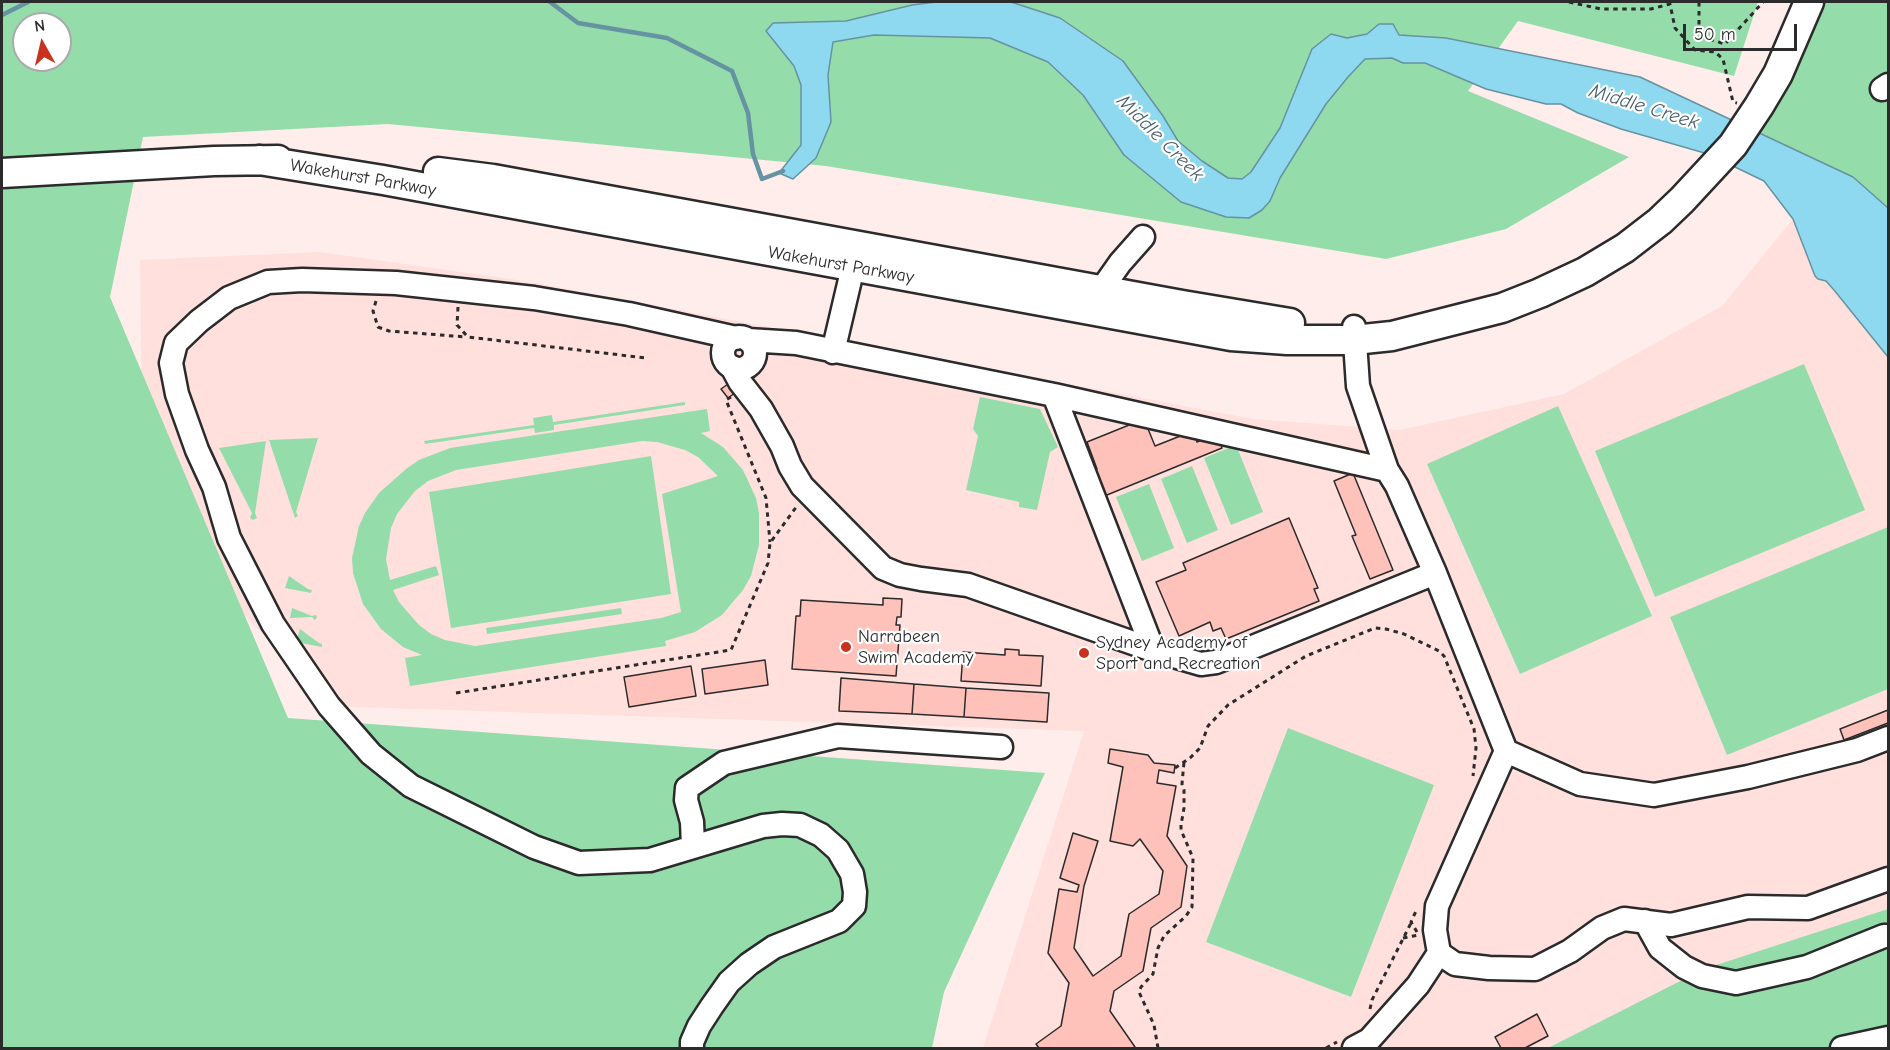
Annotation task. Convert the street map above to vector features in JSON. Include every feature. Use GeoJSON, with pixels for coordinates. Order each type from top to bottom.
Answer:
{"type":"FeatureCollection","features":[{"type":"Feature","properties":{"kind":"main road","name":"Wakehurst Parkway"},"geometry":{"type":"LineString","coordinates":[[2,173],[214,161],[299,159],[378,163],[481,178],[1274,321],[1354,333],[1392,336],[1502,308],[1540,293],[1585,272],[1625,248],[1660,220],[1704,179],[1733,145],[1759,106],[1790,48],[1809,2]]}},
{"type":"Feature","properties":{"kind":"main road","name":"Wakehurst Parkway"},"geometry":{"type":"LineString","coordinates":[[259,160],[405,184],[1231,336],[1287,340],[1354,333]]}},
{"type":"Feature","properties":{"kind":"street"},"geometry":{"type":"LineString","coordinates":[[853,267],[871,262],[1031,286],[1088,288],[1120,263],[1143,237]]}},
{"type":"Feature","properties":{"kind":"street"},"geometry":{"type":"LineString","coordinates":[[829,240],[853,267]]}},
{"type":"Feature","properties":{"kind":"street"},"geometry":{"type":"LineString","coordinates":[[833,352],[853,267]]}},
{"type":"Feature","properties":{"kind":"street"},"geometry":{"type":"LineString","coordinates":[[692,1048],[699,1026],[729,982],[749,964],[774,947],[839,921],[854,906],[855,892],[852,874],[838,850],[821,835],[800,825],[763,826],[650,860],[579,863],[534,847],[411,786],[371,754],[329,706],[273,624],[229,538],[214,487],[197,450],[177,394],[171,363],[176,343],[199,321],[229,298],[268,282],[302,280],[396,283],[534,298],[623,313],[745,352],[796,343],[1054,395],[1387,471]]}},
{"type":"Feature","properties":{"kind":"street"},"geometry":{"type":"LineString","coordinates":[[1354,333],[1358,386],[1387,471],[1397,486],[1435,573],[1506,751],[1580,784],[1654,795],[1748,777],[1822,759],[1857,750],[1888,738]]}},
{"type":"Feature","properties":{"kind":"street"},"geometry":{"type":"LineString","coordinates":[[745,352],[745,389],[761,410],[782,446],[801,486],[883,568],[900,575],[969,585],[1153,650],[1201,664],[1216,662],[1435,573]]}},
{"type":"Feature","properties":{"kind":"street"},"geometry":{"type":"LineString","coordinates":[[745,352],[761,410]]}},
{"type":"Feature","properties":{"kind":"street"},"geometry":{"type":"LineString","coordinates":[[1054,395],[1153,650]]}},
{"type":"Feature","properties":{"kind":"street"},"geometry":{"type":"LineString","coordinates":[[693,847],[692,822],[686,800],[687,788],[724,764],[838,736],[1001,747]]}},
{"type":"Feature","properties":{"kind":"street"},"geometry":{"type":"LineString","coordinates":[[1349,1044],[1369,1040],[1418,985],[1439,953],[1436,930],[1437,906],[1506,751]]}},
{"type":"Feature","properties":{"kind":"street"},"geometry":{"type":"LineString","coordinates":[[1822,759],[1888,751]]}},
{"type":"Feature","properties":{"kind":"street"},"geometry":{"type":"LineString","coordinates":[[1439,953],[1455,964],[1489,968],[1535,969],[1570,951],[1602,928],[1624,919],[1671,925],[1749,907],[1808,908],[1888,879]]}},
{"type":"Feature","properties":{"kind":"street"},"geometry":{"type":"LineString","coordinates":[[1645,921],[1660,948],[1684,967],[1702,976],[1736,983],[1807,967],[1888,936]]}},
{"type":"Feature","properties":{"kind":"street"},"geometry":{"type":"LineString","coordinates":[[1842,1048],[1888,1038]]}},
{"type":"Feature","properties":{"kind":"path"},"geometry":{"type":"LineString","coordinates":[[1569,2],[1601,9],[1651,9],[1670,4],[1675,28],[1695,50],[1715,52],[1723,59],[1733,102],[1759,106]]}},
{"type":"Feature","properties":{"kind":"path"},"geometry":{"type":"LineString","coordinates":[[1699,2],[1699,36],[1725,44],[1763,2]]}},
{"type":"Feature","properties":{"kind":"path"},"geometry":{"type":"LineString","coordinates":[[396,283],[377,298],[373,311],[378,327],[389,331],[468,337],[646,358]]}},
{"type":"Feature","properties":{"kind":"path"},"geometry":{"type":"LineString","coordinates":[[468,337],[457,325],[457,309],[463,299],[476,292]]}},
{"type":"Feature","properties":{"kind":"path"},"geometry":{"type":"LineString","coordinates":[[456,693],[730,650],[768,563],[770,543],[766,498],[726,400],[745,389]]}},
{"type":"Feature","properties":{"kind":"path"},"geometry":{"type":"LineString","coordinates":[[770,543],[791,512],[809,494]]}},
{"type":"Feature","properties":{"kind":"path"},"geometry":{"type":"LineString","coordinates":[[1175,768],[1200,748],[1208,726],[1228,705],[1306,656],[1375,628],[1404,634],[1439,651],[1444,656],[1474,729],[1476,748],[1473,782]]}},
{"type":"Feature","properties":{"kind":"path"},"geometry":{"type":"LineString","coordinates":[[1158,1048],[1154,1026],[1139,992],[1153,974],[1158,948],[1164,936],[1186,916],[1192,907],[1194,858],[1181,830],[1184,808],[1182,784],[1184,762]]}},
{"type":"Feature","properties":{"kind":"path"},"geometry":{"type":"LineString","coordinates":[[1368,1016],[1372,1000],[1420,903]]}},
{"type":"Feature","properties":{"kind":"path"},"geometry":{"type":"LineString","coordinates":[[1403,938],[1421,934],[1415,931],[1411,922]]}},
{"type":"Feature","properties":{"kind":"path"},"geometry":{"type":"LineString","coordinates":[[1326,1048],[1349,1044]]}},
{"type":"Feature","properties":{"kind":"shaded area","name":"Sydney Academy of Sport and Recreation"},"geometry":{"type":"Polygon","coordinates":[[[1793,219],[1815,276],[1826,281],[1888,357],[1888,982],[1603,1048],[983,1048],[1084,731],[329,706],[232,601],[142,422],[140,260],[320,252],[531,282],[1253,419],[1400,430],[1564,394],[1722,306],[1793,219]]]}},
{"type":"Feature","properties":{"kind":"green space"},"geometry":{"type":"Polygon","coordinates":[[[2,2],[1758,2],[1734,76],[1518,21],[1468,91],[1629,157],[1506,229],[1386,259],[826,166],[388,124],[143,137],[110,297],[288,718],[1045,773],[944,992],[932,1048],[2,1048],[2,2]]]}},
{"type":"Feature","properties":{"kind":"green space"},"geometry":{"type":"Polygon","coordinates":[[[1818,2],[1888,2],[1888,208],[1853,177],[1760,133],[1784,93],[1799,61],[1818,2]]]}},
{"type":"Feature","properties":{"kind":"green space"},"geometry":{"type":"Polygon","coordinates":[[[1804,364],[1865,510],[1655,597],[1595,451],[1804,364]]]}},
{"type":"Feature","properties":{"kind":"green space"},"geometry":{"type":"Polygon","coordinates":[[[980,397],[1040,409],[1058,447],[1050,452],[1037,510],[1019,507],[1019,502],[966,490],[978,436],[973,429],[980,397]]]}},
{"type":"Feature","properties":{"kind":"green space"},"geometry":{"type":"Polygon","coordinates":[[[685,402],[685,405],[554,425],[554,430],[535,433],[534,428],[425,444],[424,441],[534,425],[533,418],[552,415],[553,422],[685,402]]]}},
{"type":"Feature","properties":{"kind":"green space"},"geometry":{"type":"Polygon","coordinates":[[[1558,406],[1652,616],[1520,674],[1427,464],[1558,406]]]}},
{"type":"Feature","properties":{"kind":"green space"},"geometry":{"type":"Polygon","coordinates":[[[707,409],[710,431],[701,433],[723,447],[743,470],[756,498],[759,513],[759,545],[751,576],[743,590],[722,615],[695,632],[665,641],[666,646],[410,686],[405,658],[422,655],[403,647],[381,629],[363,604],[353,573],[352,558],[359,526],[379,493],[419,460],[450,448],[707,409]],[[642,441],[456,470],[428,481],[415,491],[397,514],[391,528],[386,559],[390,580],[436,566],[439,575],[393,590],[399,602],[419,625],[431,634],[445,640],[475,646],[661,618],[681,612],[662,494],[718,476],[698,457],[685,450],[657,442],[642,441]]]}},
{"type":"Feature","properties":{"kind":"green space"},"geometry":{"type":"Polygon","coordinates":[[[318,438],[296,512],[298,516],[295,518],[269,440],[318,438]]]}},
{"type":"Feature","properties":{"kind":"green space"},"geometry":{"type":"Polygon","coordinates":[[[266,441],[255,513],[257,518],[253,520],[250,518],[252,513],[219,448],[266,441]]]}},
{"type":"Feature","properties":{"kind":"green space"},"geometry":{"type":"Polygon","coordinates":[[[1236,445],[1263,512],[1231,525],[1204,458],[1236,445]]]}},
{"type":"Feature","properties":{"kind":"green space"},"geometry":{"type":"Polygon","coordinates":[[[651,456],[671,594],[451,628],[429,492],[651,456]]]}},
{"type":"Feature","properties":{"kind":"green space"},"geometry":{"type":"Polygon","coordinates":[[[1192,466],[1218,530],[1187,543],[1161,479],[1192,466]]]}},
{"type":"Feature","properties":{"kind":"green space"},"geometry":{"type":"Polygon","coordinates":[[[1149,484],[1174,548],[1142,561],[1116,497],[1149,484]]]}},
{"type":"Feature","properties":{"kind":"green space"},"geometry":{"type":"Polygon","coordinates":[[[1888,527],[1888,689],[1727,755],[1670,617],[1888,527]]]}},
{"type":"Feature","properties":{"kind":"green space"},"geometry":{"type":"Polygon","coordinates":[[[289,576],[312,590],[311,593],[285,588],[289,576]]]}},
{"type":"Feature","properties":{"kind":"green space"},"geometry":{"type":"Polygon","coordinates":[[[292,608],[317,617],[315,620],[312,617],[290,618],[292,608]]]}},
{"type":"Feature","properties":{"kind":"green space"},"geometry":{"type":"Polygon","coordinates":[[[621,608],[622,614],[487,634],[486,628],[621,608]]]}},
{"type":"Feature","properties":{"kind":"green space"},"geometry":{"type":"Polygon","coordinates":[[[300,629],[322,644],[322,647],[296,642],[300,629]]]}},
{"type":"Feature","properties":{"kind":"green space"},"geometry":{"type":"Polygon","coordinates":[[[1288,728],[1434,785],[1351,997],[1206,942],[1288,728]]]}},
{"type":"Feature","properties":{"kind":"green space"},"geometry":{"type":"Polygon","coordinates":[[[1888,909],[1888,1048],[1548,1048],[1704,969],[1888,909]]]}},
{"type":"Feature","properties":{"kind":"water"},"geometry":{"type":"Polygon","coordinates":[[[936,2],[1011,2],[1060,18],[1123,61],[1163,116],[1178,141],[1202,161],[1228,178],[1242,179],[1251,172],[1280,128],[1312,49],[1331,34],[1347,38],[1367,34],[1379,24],[1393,24],[1399,35],[1446,38],[1640,77],[1853,177],[1888,208],[1888,357],[1826,281],[1815,276],[1793,219],[1764,181],[1708,154],[1621,129],[1561,104],[1546,104],[1486,89],[1425,63],[1403,63],[1392,58],[1365,59],[1326,104],[1280,178],[1270,201],[1262,210],[1249,218],[1226,217],[1181,202],[1124,155],[1083,95],[1048,62],[990,38],[874,35],[833,42],[828,75],[831,122],[816,158],[793,179],[779,173],[801,145],[801,85],[794,66],[766,31],[773,23],[846,21],[912,5],[936,2]]]}},
{"type":"Feature","properties":{"kind":"building"},"geometry":{"type":"Polygon","coordinates":[[[728,384],[735,393],[728,398],[721,389],[728,384]]]}},
{"type":"Feature","properties":{"kind":"building"},"geometry":{"type":"Polygon","coordinates":[[[1144,419],[1155,446],[1193,431],[1197,442],[1217,434],[1222,448],[1102,497],[1091,471],[1097,469],[1087,442],[1144,419]]]}},
{"type":"Feature","properties":{"kind":"building"},"geometry":{"type":"Polygon","coordinates":[[[1353,473],[1393,570],[1370,579],[1352,536],[1356,535],[1334,481],[1353,473]]]}},
{"type":"Feature","properties":{"kind":"building"},"geometry":{"type":"Polygon","coordinates":[[[1289,518],[1318,588],[1314,589],[1319,601],[1226,639],[1221,628],[1213,631],[1210,622],[1179,636],[1156,582],[1186,570],[1183,563],[1289,518]]]}},
{"type":"Feature","properties":{"kind":"building","name":"Narrabeen Swim Academy"},"geometry":{"type":"Polygon","coordinates":[[[883,598],[902,599],[901,617],[897,617],[896,625],[900,625],[896,676],[792,669],[796,616],[800,616],[801,600],[883,605],[883,598]]]}},
{"type":"Feature","properties":{"kind":"building"},"geometry":{"type":"Polygon","coordinates":[[[1005,649],[1019,650],[1019,655],[1043,656],[1041,686],[961,681],[963,652],[1005,655],[1005,649]]]}},
{"type":"Feature","properties":{"kind":"building"},"geometry":{"type":"Polygon","coordinates":[[[765,660],[768,685],[705,694],[702,669],[765,660]]]}},
{"type":"Feature","properties":{"kind":"building"},"geometry":{"type":"Polygon","coordinates":[[[691,666],[696,696],[629,707],[624,677],[691,666]]]}},
{"type":"Feature","properties":{"kind":"building"},"geometry":{"type":"Polygon","coordinates":[[[841,678],[914,684],[912,714],[839,711],[841,678]]]}},
{"type":"Feature","properties":{"kind":"building"},"geometry":{"type":"Polygon","coordinates":[[[914,684],[966,688],[964,717],[912,714],[914,684]]]}},
{"type":"Feature","properties":{"kind":"building"},"geometry":{"type":"Polygon","coordinates":[[[966,688],[1049,693],[1047,722],[964,717],[966,688]]]}},
{"type":"Feature","properties":{"kind":"building"},"geometry":{"type":"Polygon","coordinates":[[[1888,710],[1888,723],[1844,740],[1840,729],[1888,710]]]}},
{"type":"Feature","properties":{"kind":"building"},"geometry":{"type":"Polygon","coordinates":[[[1110,749],[1148,755],[1154,763],[1175,765],[1174,773],[1159,770],[1157,783],[1176,786],[1167,836],[1187,866],[1181,907],[1151,928],[1143,971],[1114,991],[1110,1011],[1135,1047],[1039,1048],[1036,1044],[1061,1026],[1069,983],[1048,953],[1059,889],[1077,892],[1079,885],[1060,878],[1073,833],[1098,841],[1084,886],[1074,948],[1093,976],[1121,956],[1129,914],[1159,894],[1163,871],[1140,839],[1133,846],[1110,841],[1123,767],[1108,763],[1110,749]]]}},
{"type":"Feature","properties":{"kind":"building"},"geometry":{"type":"Polygon","coordinates":[[[1537,1014],[1548,1036],[1525,1048],[1501,1048],[1495,1037],[1537,1014]]]}},
{"type":"Feature","properties":{"kind":"waterway","name":"Middle Creek"},"geometry":{"type":"LineString","coordinates":[[2,15],[28,2]]}},
{"type":"Feature","properties":{"kind":"waterway","name":"Middle Creek"},"geometry":{"type":"LineString","coordinates":[[550,2],[578,23],[667,38],[732,71],[748,113],[753,154],[762,179],[783,171]]}},
{"type":"Feature","properties":{"kind":"place","name":"Narrabeen Swim Academy"},"geometry":{"type":"Point","coordinates":[846,647]}},
{"type":"Feature","properties":{"kind":"place","name":"Sydney Academy of Sport and Recreation"},"geometry":{"type":"Point","coordinates":[1084,653]}}]}
